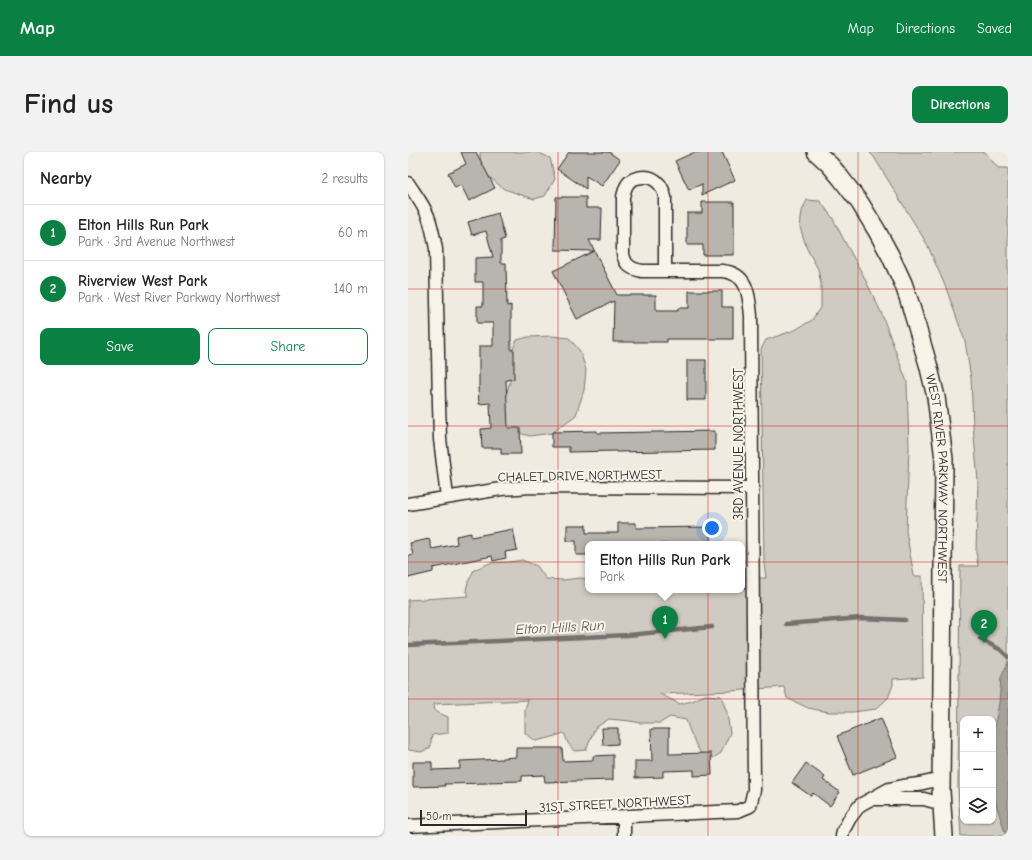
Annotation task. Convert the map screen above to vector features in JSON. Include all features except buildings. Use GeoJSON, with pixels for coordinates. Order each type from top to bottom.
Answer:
{"type":"FeatureCollection","features":[{"type":"Feature","properties":{"kind":"main road","name":"WEST RIVER PARKWAY NORTHWEST"},"geometry":{"type":"LineString","coordinates":[[816,152],[840,177],[860,203],[893,262],[903,283],[915,317],[936,397],[944,459],[941,779],[944,836]]}},
{"type":"Feature","properties":{"kind":"street","name":"3RD AVENUE NORTHWEST"},"geometry":{"type":"LineString","coordinates":[[665,271],[664,190],[654,179],[646,177],[636,178],[630,181],[627,185],[624,190],[623,197],[623,254],[624,259],[630,268],[642,271],[732,272],[742,280],[749,298],[751,316],[753,488],[752,657],[754,790],[750,806]]}},
{"type":"Feature","properties":{"kind":"street"},"geometry":{"type":"LineString","coordinates":[[408,183],[427,216],[433,233],[436,250],[440,432],[447,497]]}},
{"type":"Feature","properties":{"kind":"street","name":"CHALET DRIVE NORTHWEST"},"geometry":{"type":"LineString","coordinates":[[408,504],[501,489],[531,487],[753,488]]}},
{"type":"Feature","properties":{"kind":"street"},"geometry":{"type":"LineString","coordinates":[[842,836],[850,818],[860,805],[889,788],[941,779]]}},
{"type":"Feature","properties":{"kind":"street"},"geometry":{"type":"LineString","coordinates":[[871,799],[924,799],[942,804]]}},
{"type":"Feature","properties":{"kind":"street","name":"31ST STREET NORTHWEST"},"geometry":{"type":"LineString","coordinates":[[408,826],[738,811],[750,806]]}},
{"type":"Feature","properties":{"kind":"street"},"geometry":{"type":"LineString","coordinates":[[624,817],[624,836]]}},
{"type":"Feature","properties":{"kind":"shaded area"},"geometry":{"type":"Polygon","coordinates":[[[480,152],[537,152],[550,158],[555,179],[545,196],[534,199],[504,189],[481,170],[480,152]]]}},
{"type":"Feature","properties":{"kind":"shaded area"},"geometry":{"type":"Polygon","coordinates":[[[869,152],[985,152],[998,168],[1008,168],[1008,836],[961,836],[960,824],[996,824],[996,716],[960,716],[960,820],[958,787],[960,566],[978,566],[976,552],[978,481],[973,426],[971,378],[965,341],[946,288],[927,244],[874,157],[869,152]]]}},
{"type":"Feature","properties":{"kind":"shaded area"},"geometry":{"type":"Polygon","coordinates":[[[807,200],[820,201],[832,217],[881,312],[907,382],[909,449],[906,531],[914,576],[922,576],[923,677],[893,679],[893,685],[888,698],[876,709],[853,712],[829,712],[808,708],[787,698],[784,687],[660,694],[680,704],[692,701],[705,695],[721,696],[727,713],[730,733],[721,753],[713,758],[702,755],[697,747],[686,720],[670,717],[660,723],[641,723],[609,719],[595,728],[586,750],[574,751],[568,743],[564,733],[536,741],[525,733],[525,709],[528,700],[434,704],[435,711],[448,717],[448,733],[432,735],[430,748],[421,752],[409,750],[408,600],[469,596],[466,590],[474,570],[490,563],[522,560],[537,566],[546,579],[585,579],[585,593],[745,593],[745,578],[766,578],[764,564],[761,349],[766,340],[795,330],[812,320],[821,306],[821,284],[818,269],[807,249],[800,227],[802,211],[807,200]]]}},
{"type":"Feature","properties":{"kind":"shaded area"},"geometry":{"type":"Polygon","coordinates":[[[552,336],[569,338],[580,351],[586,370],[584,390],[576,415],[552,433],[530,436],[511,431],[500,420],[498,404],[507,392],[513,370],[511,353],[517,340],[528,337],[552,336]]]}},
{"type":"Feature","properties":{"kind":"shaded area"},"geometry":{"type":"Polygon","coordinates":[[[1008,662],[1008,836],[1006,836],[996,804],[996,718],[1001,678],[1008,662]]]}},
{"type":"Feature","properties":{"kind":"waterway","name":"Elton Hills Run"},"geometry":{"type":"LineString","coordinates":[[786,624],[861,618],[905,620]]}},
{"type":"Feature","properties":{"kind":"waterway","name":"Elton Hills Run"},"geometry":{"type":"LineString","coordinates":[[408,645],[628,635],[712,627]]}},
{"type":"Feature","properties":{"kind":"waterway","name":"Elton Hills Run"},"geometry":{"type":"LineString","coordinates":[[980,639],[1001,650],[1008,657]]}},
{"type":"Feature","properties":{"kind":"place","name":"Elton Hills Run Park"},"geometry":{"type":"Point","coordinates":[665,639]}},
{"type":"Feature","properties":{"kind":"place","name":"Riverview West Park"},"geometry":{"type":"Point","coordinates":[984,643]}}]}
